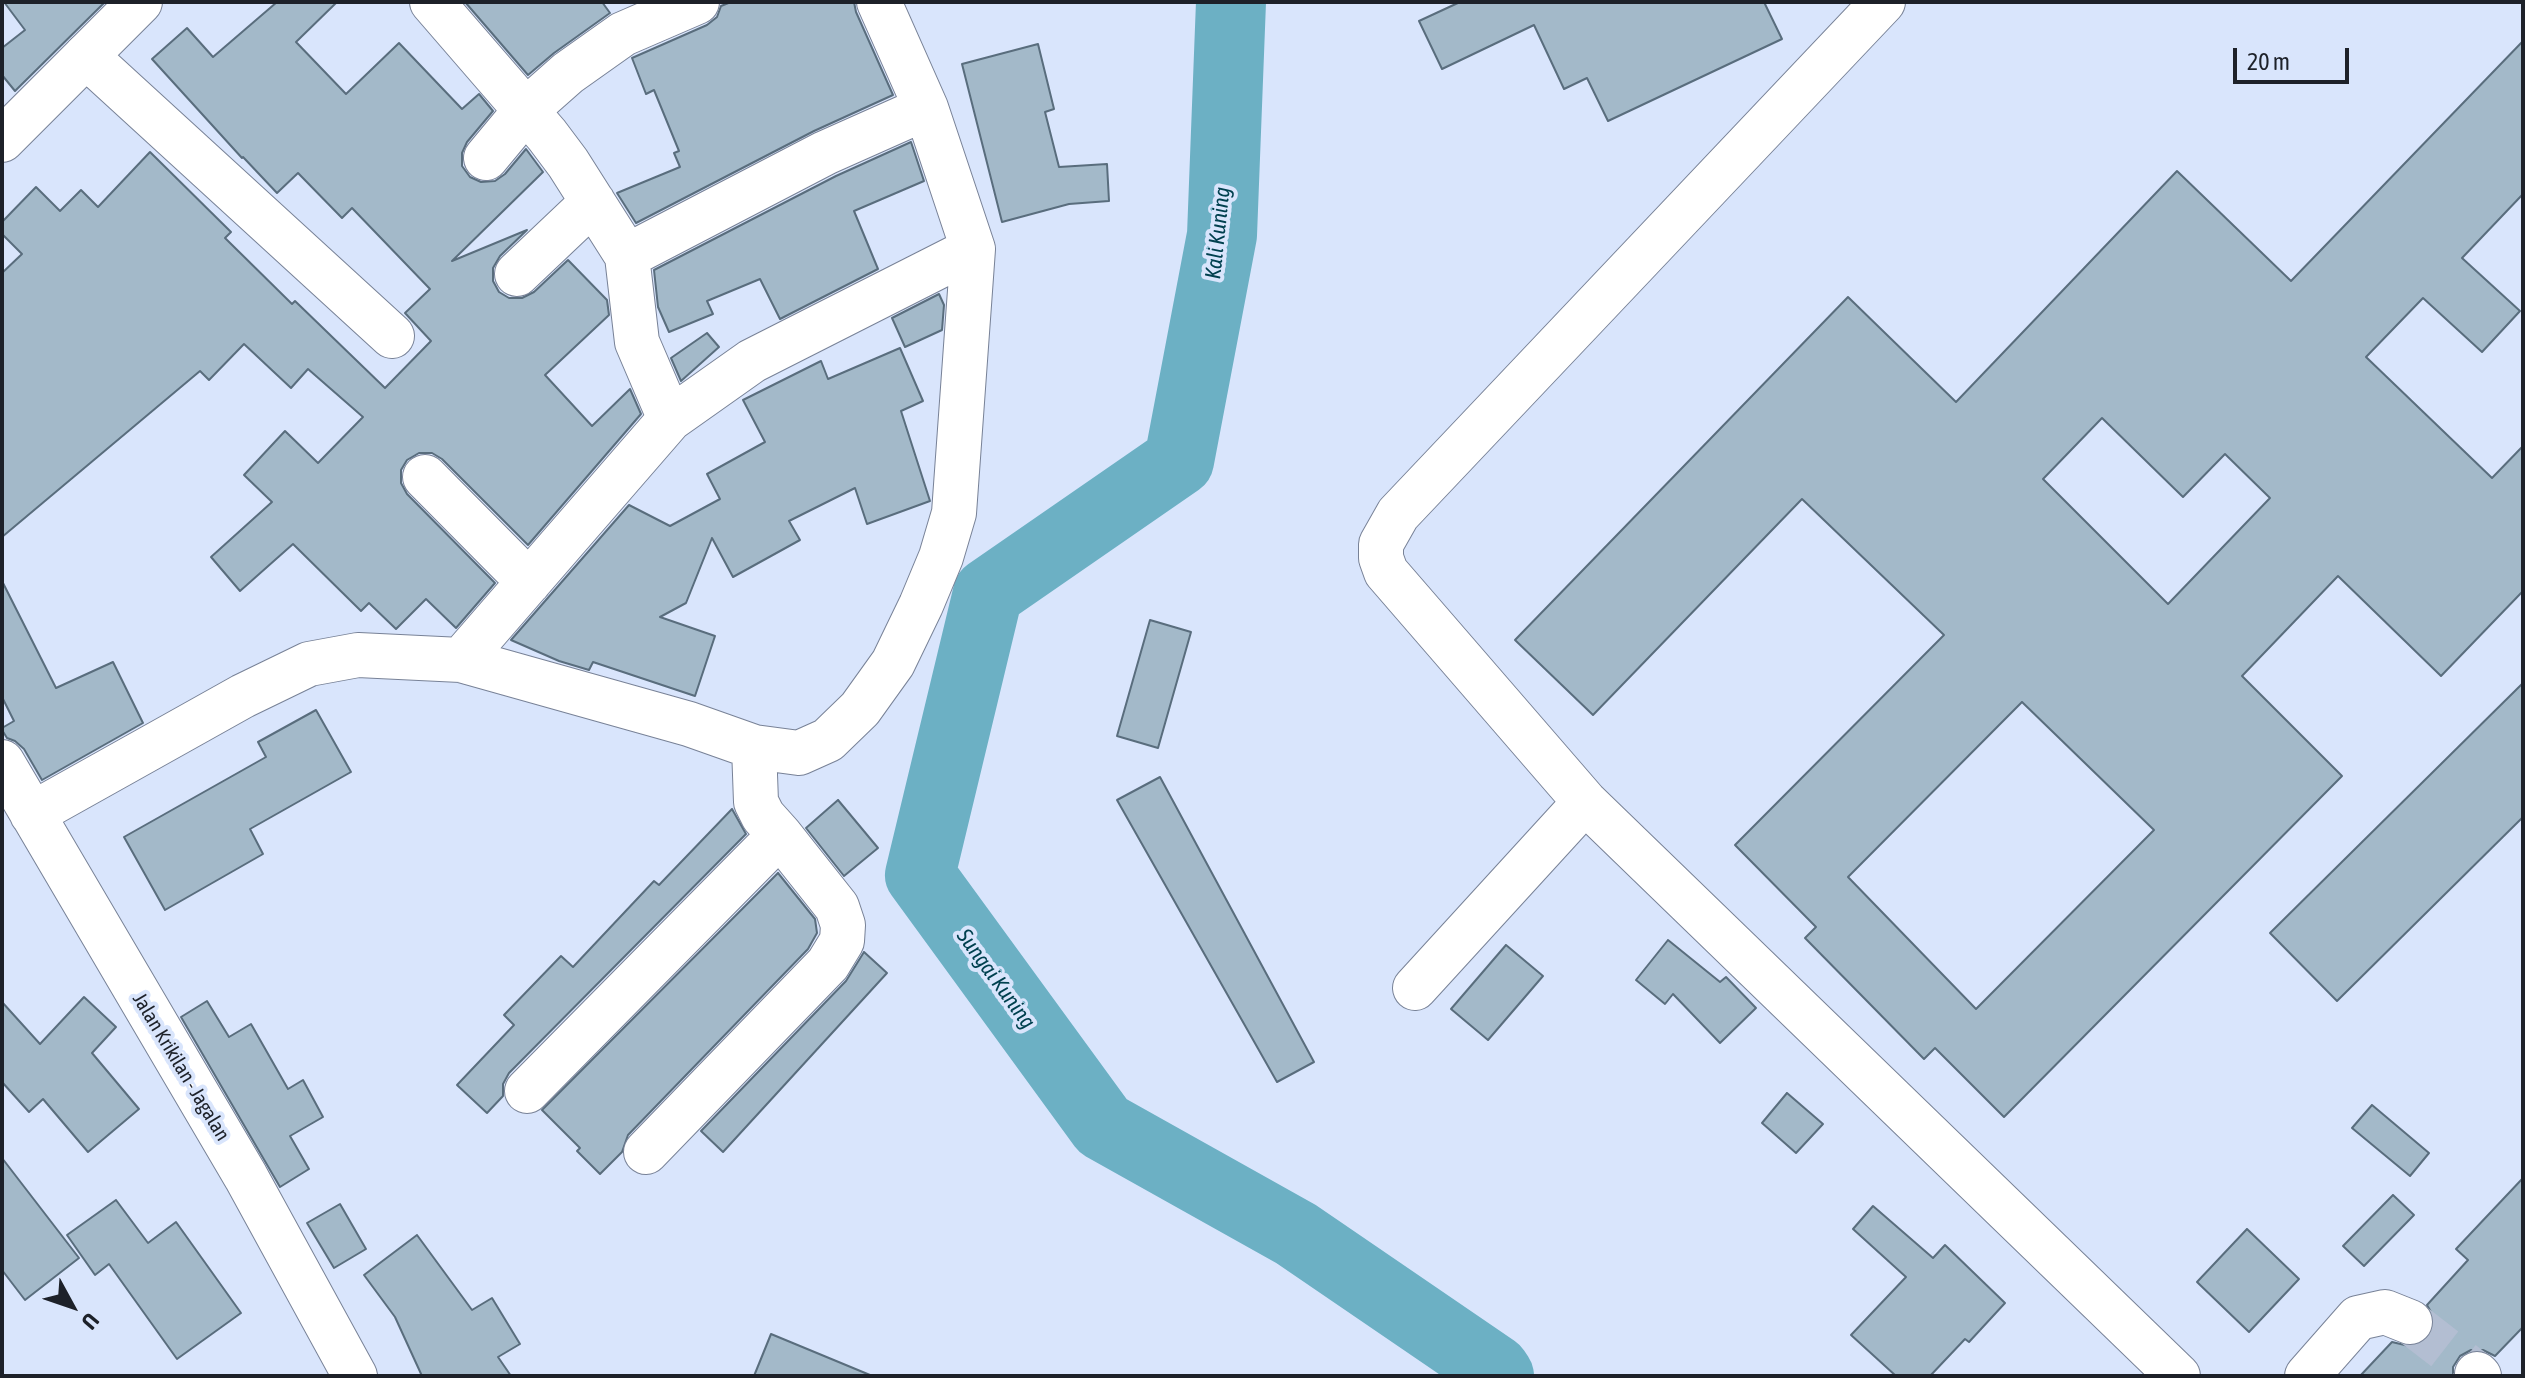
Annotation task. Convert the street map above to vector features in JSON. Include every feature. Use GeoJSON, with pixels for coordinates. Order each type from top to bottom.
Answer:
{"type":"FeatureCollection","features":[{"type":"Feature","properties":{"kind":"street"},"geometry":{"type":"LineString","coordinates":[[2,140],[140,2]]}},
{"type":"Feature","properties":{"kind":"street"},"geometry":{"type":"LineString","coordinates":[[432,2],[568,163],[627,256],[637,342],[670,419]]}},
{"type":"Feature","properties":{"kind":"street"},"geometry":{"type":"LineString","coordinates":[[486,158],[525,111],[568,73],[623,34],[697,2]]}},
{"type":"Feature","properties":{"kind":"street"},"geometry":{"type":"LineString","coordinates":[[32,814],[243,696],[309,664],[358,655],[461,660],[689,724],[754,747],[799,753],[828,740],[860,709],[893,663],[941,557],[954,513],[973,249],[926,108],[879,2]]}},
{"type":"Feature","properties":{"kind":"street"},"geometry":{"type":"LineString","coordinates":[[1883,2],[1398,514],[1381,544],[1381,558],[1386,572],[1585,802],[2178,1376]]}},
{"type":"Feature","properties":{"kind":"street"},"geometry":{"type":"LineString","coordinates":[[86,56],[392,336]]}},
{"type":"Feature","properties":{"kind":"street"},"geometry":{"type":"LineString","coordinates":[[627,256],[825,153],[926,108]]}},
{"type":"Feature","properties":{"kind":"street"},"geometry":{"type":"LineString","coordinates":[[517,274],[593,202]]}},
{"type":"Feature","properties":{"kind":"street"},"geometry":{"type":"LineString","coordinates":[[461,660],[670,419],[752,361],[973,249]]}},
{"type":"Feature","properties":{"kind":"street"},"geometry":{"type":"LineString","coordinates":[[425,477],[529,582]]}},
{"type":"Feature","properties":{"kind":"street"},"geometry":{"type":"LineString","coordinates":[[646,1152],[828,964],[842,941],[843,925],[837,907],[763,816],[756,802],[754,747]]}},
{"type":"Feature","properties":{"kind":"street","name":"Jalan Krikilan - Jagalan"},"geometry":{"type":"LineString","coordinates":[[2,762],[246,1177],[355,1376]]}},
{"type":"Feature","properties":{"kind":"street"},"geometry":{"type":"LineString","coordinates":[[1415,988],[1585,802]]}},
{"type":"Feature","properties":{"kind":"street"},"geometry":{"type":"LineString","coordinates":[[527,1091],[780,835]]}},
{"type":"Feature","properties":{"kind":"street"},"geometry":{"type":"LineString","coordinates":[[2307,1376],[2358,1318],[2385,1312],[2410,1322]]}},
{"type":"Feature","properties":{"kind":"building"},"geometry":{"type":"Polygon","coordinates":[[[4,2],[105,2],[15,91],[2,75],[2,48],[25,30],[4,2]]]}},
{"type":"Feature","properties":{"kind":"building"},"geometry":{"type":"Polygon","coordinates":[[[277,2],[337,2],[296,42],[346,94],[399,43],[462,109],[479,94],[493,111],[467,142],[462,153],[462,166],[470,177],[481,182],[495,181],[526,149],[543,172],[452,261],[527,230],[500,256],[493,268],[493,281],[499,292],[509,298],[522,298],[534,292],[568,260],[607,300],[609,315],[545,375],[592,426],[630,389],[641,414],[528,545],[442,459],[432,453],[419,453],[407,460],[401,470],[401,483],[407,494],[495,583],[456,628],[426,599],[396,629],[369,603],[361,611],[293,544],[240,591],[211,557],[272,502],[244,475],[285,431],[318,463],[363,417],[308,369],[291,388],[244,344],[209,380],[200,371],[2,537],[2,273],[22,254],[2,234],[2,222],[36,187],[60,211],[81,190],[98,207],[150,152],[231,232],[225,238],[385,388],[431,341],[405,313],[430,289],[352,208],[342,218],[298,173],[277,193],[152,59],[187,28],[213,57],[277,2]]]}},
{"type":"Feature","properties":{"kind":"building"},"geometry":{"type":"Polygon","coordinates":[[[465,2],[602,2],[610,13],[528,75],[465,2]]]}},
{"type":"Feature","properties":{"kind":"building"},"geometry":{"type":"Polygon","coordinates":[[[731,2],[854,2],[893,95],[814,131],[636,223],[617,193],[680,167],[674,153],[679,151],[654,90],[646,94],[632,58],[707,25],[717,17],[721,6],[731,2]]]}},
{"type":"Feature","properties":{"kind":"building"},"geometry":{"type":"Polygon","coordinates":[[[1460,2],[1764,2],[1782,39],[1608,121],[1587,78],[1564,89],[1534,25],[1442,69],[1419,21],[1460,2]]]}},
{"type":"Feature","properties":{"kind":"building"},"geometry":{"type":"Polygon","coordinates":[[[2523,41],[2523,194],[2462,258],[2520,311],[2482,352],[2423,298],[2366,357],[2492,478],[2523,446],[2523,591],[2441,676],[2338,576],[2242,676],[2342,776],[2004,1117],[1935,1048],[1924,1059],[1805,938],[1816,927],[1735,845],[1944,635],[1802,499],[1593,715],[1515,640],[1848,297],[1956,402],[2177,171],[2291,281],[2523,41]],[[2102,418],[2043,479],[2168,604],[2270,498],[2225,454],[2183,497],[2102,418]],[[2022,702],[1848,877],[1976,1009],[2154,830],[2022,702]]]}},
{"type":"Feature","properties":{"kind":"building"},"geometry":{"type":"Polygon","coordinates":[[[1038,44],[1054,109],[1045,112],[1059,167],[1107,164],[1109,201],[1069,204],[1002,222],[962,64],[1038,44]]]}},
{"type":"Feature","properties":{"kind":"building"},"geometry":{"type":"Polygon","coordinates":[[[911,142],[924,181],[854,211],[878,269],[780,319],[760,279],[707,301],[713,314],[669,332],[658,307],[654,270],[836,176],[911,142]]]}},
{"type":"Feature","properties":{"kind":"building"},"geometry":{"type":"Polygon","coordinates":[[[939,294],[944,305],[942,330],[905,347],[892,318],[939,294]]]}},
{"type":"Feature","properties":{"kind":"building"},"geometry":{"type":"Polygon","coordinates":[[[707,333],[719,347],[681,381],[671,358],[707,333]]]}},
{"type":"Feature","properties":{"kind":"building"},"geometry":{"type":"Polygon","coordinates":[[[900,348],[923,401],[901,411],[930,501],[867,524],[855,488],[789,521],[800,540],[733,577],[712,538],[686,603],[660,617],[715,636],[695,696],[593,662],[589,670],[559,661],[511,640],[629,505],[670,526],[720,499],[707,474],[765,442],[743,400],[821,361],[828,379],[900,348]]]}},
{"type":"Feature","properties":{"kind":"building"},"geometry":{"type":"Polygon","coordinates":[[[2,581],[56,688],[113,662],[143,723],[42,780],[24,749],[7,738],[2,730],[14,721],[2,697],[2,581]]]}},
{"type":"Feature","properties":{"kind":"building"},"geometry":{"type":"Polygon","coordinates":[[[1150,620],[1191,632],[1158,748],[1117,736],[1150,620]]]}},
{"type":"Feature","properties":{"kind":"building"},"geometry":{"type":"Polygon","coordinates":[[[2523,683],[2523,817],[2337,1001],[2270,933],[2523,683]]]}},
{"type":"Feature","properties":{"kind":"building"},"geometry":{"type":"Polygon","coordinates":[[[316,710],[351,772],[250,829],[263,854],[165,910],[124,837],[266,757],[258,742],[316,710]]]}},
{"type":"Feature","properties":{"kind":"building"},"geometry":{"type":"Polygon","coordinates":[[[1160,777],[1314,1062],[1277,1082],[1117,800],[1160,777]]]}},
{"type":"Feature","properties":{"kind":"building"},"geometry":{"type":"Polygon","coordinates":[[[838,800],[878,848],[844,876],[806,828],[838,800]]]}},
{"type":"Feature","properties":{"kind":"building"},"geometry":{"type":"Polygon","coordinates":[[[732,809],[746,834],[509,1073],[503,1084],[503,1096],[487,1113],[457,1085],[514,1025],[504,1015],[561,956],[573,967],[654,881],[659,885],[732,809]]]}},
{"type":"Feature","properties":{"kind":"building"},"geometry":{"type":"Polygon","coordinates":[[[778,873],[815,919],[817,933],[808,949],[628,1135],[622,1152],[600,1174],[577,1151],[580,1148],[542,1110],[778,873]]]}},
{"type":"Feature","properties":{"kind":"building"},"geometry":{"type":"Polygon","coordinates":[[[1668,940],[1720,982],[1726,977],[1756,1008],[1720,1043],[1673,994],[1665,1004],[1636,980],[1668,940]]]}},
{"type":"Feature","properties":{"kind":"building"},"geometry":{"type":"Polygon","coordinates":[[[1506,945],[1543,976],[1488,1040],[1451,1009],[1506,945]]]}},
{"type":"Feature","properties":{"kind":"building"},"geometry":{"type":"Polygon","coordinates":[[[864,952],[887,973],[723,1152],[701,1131],[846,981],[864,952]]]}},
{"type":"Feature","properties":{"kind":"building"},"geometry":{"type":"Polygon","coordinates":[[[84,997],[116,1027],[92,1053],[139,1109],[88,1152],[43,1099],[29,1112],[2,1082],[2,1002],[40,1044],[84,997]]]}},
{"type":"Feature","properties":{"kind":"building"},"geometry":{"type":"Polygon","coordinates":[[[207,1001],[229,1037],[251,1024],[288,1089],[303,1080],[323,1117],[290,1136],[309,1169],[280,1187],[181,1017],[207,1001]]]}},
{"type":"Feature","properties":{"kind":"building"},"geometry":{"type":"Polygon","coordinates":[[[1787,1093],[1823,1124],[1796,1153],[1762,1123],[1787,1093]]]}},
{"type":"Feature","properties":{"kind":"building"},"geometry":{"type":"Polygon","coordinates":[[[2372,1105],[2429,1153],[2410,1176],[2352,1128],[2372,1105]]]}},
{"type":"Feature","properties":{"kind":"building"},"geometry":{"type":"Polygon","coordinates":[[[2,1158],[79,1258],[25,1300],[2,1270],[2,1158]]]}},
{"type":"Feature","properties":{"kind":"building"},"geometry":{"type":"Polygon","coordinates":[[[2523,1178],[2523,1327],[2495,1356],[2483,1350],[2471,1350],[2460,1356],[2453,1367],[2453,1376],[2360,1376],[2392,1342],[2413,1347],[2426,1341],[2433,1331],[2435,1319],[2427,1305],[2468,1260],[2456,1249],[2523,1178]]]}},
{"type":"Feature","properties":{"kind":"building"},"geometry":{"type":"Polygon","coordinates":[[[2393,1195],[2414,1215],[2364,1266],[2343,1246],[2393,1195]]]}},
{"type":"Feature","properties":{"kind":"building"},"geometry":{"type":"Polygon","coordinates":[[[116,1200],[148,1243],[176,1222],[241,1313],[177,1359],[109,1264],[95,1275],[67,1235],[116,1200]]]}},
{"type":"Feature","properties":{"kind":"building"},"geometry":{"type":"Polygon","coordinates":[[[340,1204],[366,1249],[334,1268],[307,1223],[340,1204]]]}},
{"type":"Feature","properties":{"kind":"building"},"geometry":{"type":"Polygon","coordinates":[[[1873,1206],[1933,1258],[1945,1245],[2005,1303],[1969,1342],[1965,1339],[1930,1376],[1896,1376],[1851,1335],[1906,1277],[1853,1229],[1873,1206]]]}},
{"type":"Feature","properties":{"kind":"building"},"geometry":{"type":"Polygon","coordinates":[[[2247,1229],[2299,1279],[2249,1332],[2197,1282],[2247,1229]]]}},
{"type":"Feature","properties":{"kind":"building"},"geometry":{"type":"Polygon","coordinates":[[[417,1235],[472,1310],[492,1298],[520,1344],[498,1357],[511,1376],[422,1376],[395,1317],[364,1275],[417,1235]]]}},
{"type":"Feature","properties":{"kind":"building"},"geometry":{"type":"Polygon","coordinates":[[[771,1334],[870,1375],[754,1376],[771,1334]]]}},
{"type":"Feature","properties":{"kind":"waterway","name":"Sungai Kuning"},"geometry":{"type":"LineString","coordinates":[[1231,2],[1222,235],[1179,461],[988,593],[920,875],[1103,1126],[1296,1234],[1495,1370],[1499,1376]]}},
{"type":"Feature","properties":{"kind":"tunnel"},"geometry":{"type":"LineString","coordinates":[[2410,1322],[2477,1374]]}},
{"type":"Feature","properties":{"kind":"water label","name":"Kali Kuning"},"geometry":{"type":"Point","coordinates":[1218,233]}}]}
